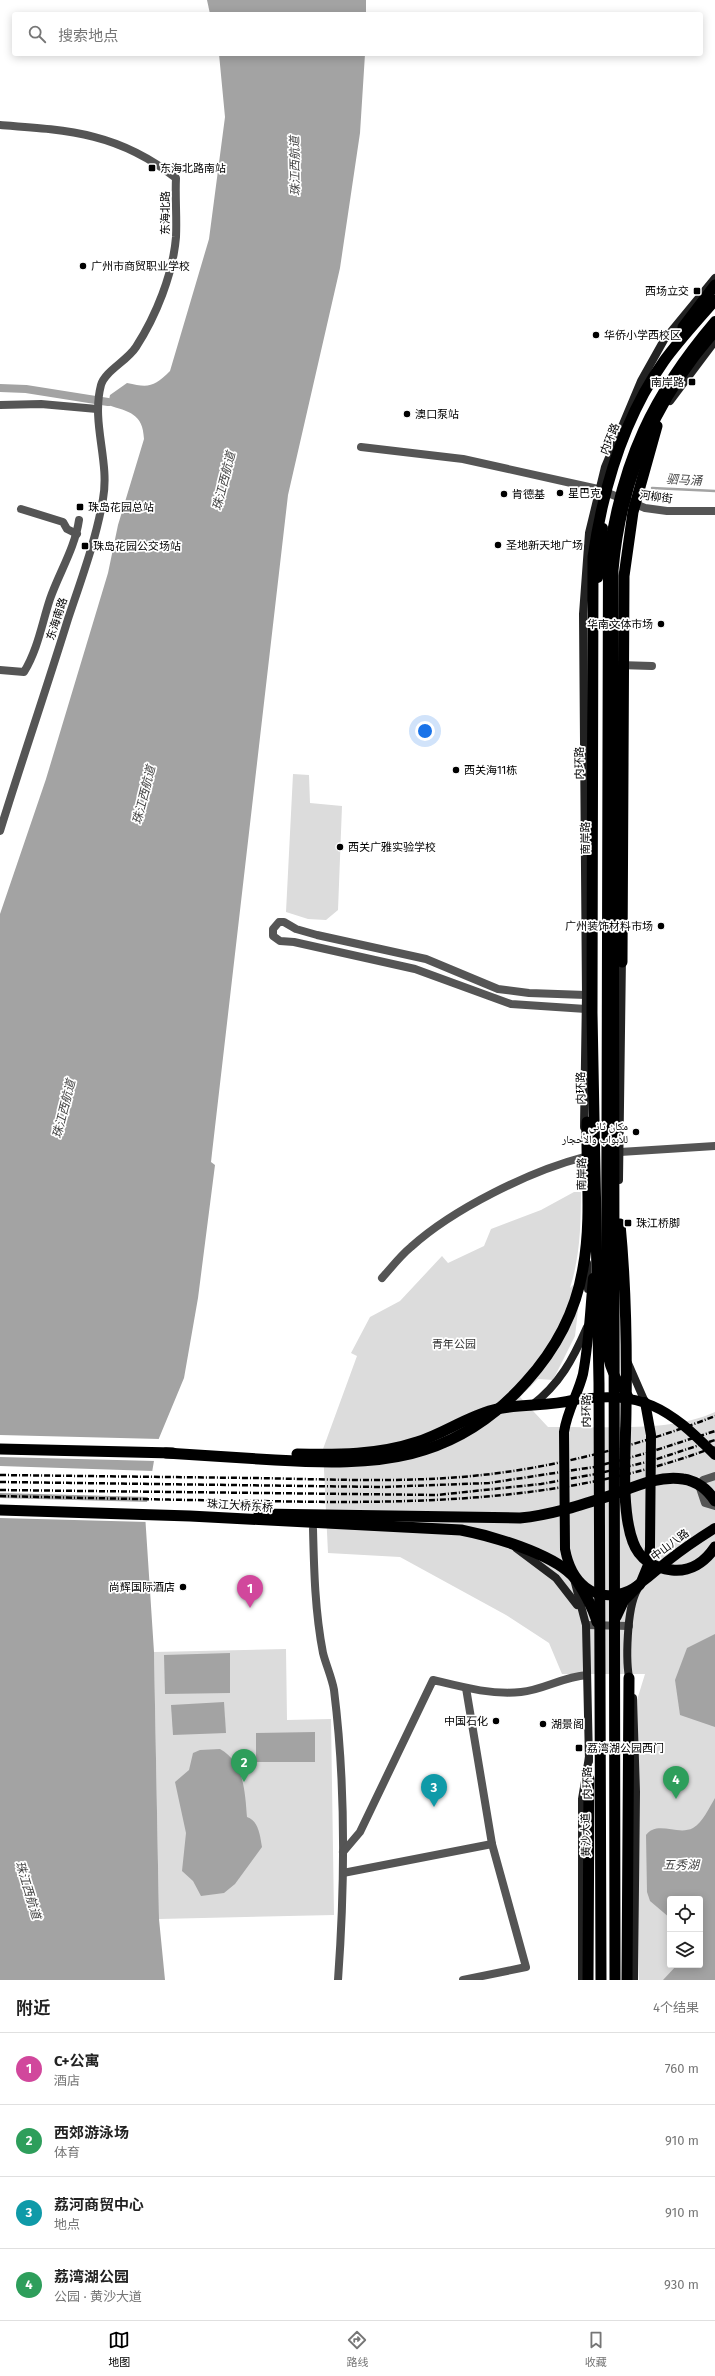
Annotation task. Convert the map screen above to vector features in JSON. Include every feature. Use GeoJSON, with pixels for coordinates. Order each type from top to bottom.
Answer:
{"type":"FeatureCollection","features":[{"type":"Feature","properties":{"kind":"highway"},"geometry":{"type":"LineString","coordinates":[[665,364],[685,323],[715,285]]}},
{"type":"Feature","properties":{"kind":"highway","name":"内环路"},"geometry":{"type":"LineString","coordinates":[[600,1980],[598,1376],[589,1011],[593,558],[601,510],[618,452],[648,387],[715,300]]}},
{"type":"Feature","properties":{"kind":"highway"},"geometry":{"type":"LineString","coordinates":[[615,1980],[609,1172],[613,570],[618,527],[627,488],[644,440],[667,395],[699,348],[715,331]]}},
{"type":"Feature","properties":{"kind":"highway"},"geometry":{"type":"LineString","coordinates":[[622,962],[624,870],[624,576],[636,498],[667,395]]}},
{"type":"Feature","properties":{"kind":"highway"},"geometry":{"type":"LineString","coordinates":[[166,1453],[335,1463],[365,1462],[398,1458],[455,1438],[488,1416],[519,1390],[540,1367],[559,1338],[574,1301],[583,1269],[586,1242],[589,1011]]}},
{"type":"Feature","properties":{"kind":"highway"},"geometry":{"type":"LineString","coordinates":[[609,1172],[625,1282],[626,1499],[632,1542],[642,1557],[651,1564],[660,1568],[676,1571],[700,1564],[715,1548]]}},
{"type":"Feature","properties":{"kind":"highway"},"geometry":{"type":"LineString","coordinates":[[0,1449],[166,1453],[369,1453],[413,1443],[492,1410],[555,1404],[574,1400]]}},
{"type":"Feature","properties":{"kind":"highway"},"geometry":{"type":"LineString","coordinates":[[195,1516],[300,1513],[520,1518],[557,1512],[654,1481],[675,1478],[693,1482],[704,1489],[715,1501]]}},
{"type":"Feature","properties":{"kind":"highway","name":"珠江大桥东桥"},"geometry":{"type":"LineString","coordinates":[[0,1510],[195,1516],[444,1528],[477,1533],[509,1543],[549,1560],[573,1576]]}},
{"type":"Feature","properties":{"kind":"highway","name":"黄沙大道"},"geometry":{"type":"LineString","coordinates":[[573,1576],[588,1613],[598,1625],[600,1980]]}},
{"type":"Feature","properties":{"kind":"highway"},"geometry":{"type":"LineString","coordinates":[[615,1980],[615,1626],[620,1606],[640,1584]]}},
{"type":"Feature","properties":{"kind":"highway"},"geometry":{"type":"LineString","coordinates":[[627,1980],[629,1678]]}},
{"type":"Feature","properties":{"kind":"highway"},"geometry":{"type":"LineString","coordinates":[[588,1980],[589,1779]]}},
{"type":"Feature","properties":{"kind":"main road"},"geometry":{"type":"LineString","coordinates":[[531,1406],[547,1393],[565,1372],[589,1322],[584,1157],[589,1011],[586,995],[584,614],[586,562],[590,524],[598,489],[621,424],[641,381],[664,340],[715,278]]}},
{"type":"Feature","properties":{"kind":"main road","name":"南岸路"},"geometry":{"type":"LineString","coordinates":[[629,463],[640,411],[665,364],[715,304]]}},
{"type":"Feature","properties":{"kind":"main road","name":"南岸路"},"geometry":{"type":"LineString","coordinates":[[573,1576],[565,1549],[565,1424],[582,1376],[586,1357],[595,1245],[597,593],[608,528],[629,463],[646,419],[674,373],[715,321]]}},
{"type":"Feature","properties":{"kind":"main road"},"geometry":{"type":"LineString","coordinates":[[634,1980],[635,1723],[629,1678],[629,1626],[631,1605],[647,1570],[650,1551],[651,1435],[645,1402],[628,1363],[622,1339],[619,1192],[622,962],[618,930],[615,665],[618,498],[629,463],[649,438],[668,404],[714,342]]}},
{"type":"Feature","properties":{"kind":"main road"},"geometry":{"type":"LineString","coordinates":[[641,381],[665,364]]}},
{"type":"Feature","properties":{"kind":"main road","name":"南岸路"},"geometry":{"type":"LineString","coordinates":[[608,528],[606,588],[609,1172],[606,1216],[608,1362],[617,1382],[629,1398]]}},
{"type":"Feature","properties":{"kind":"main road"},"geometry":{"type":"LineString","coordinates":[[607,788],[616,766]]}},
{"type":"Feature","properties":{"kind":"main road"},"geometry":{"type":"LineString","coordinates":[[607,938],[622,962]]}},
{"type":"Feature","properties":{"kind":"main road"},"geometry":{"type":"LineString","coordinates":[[609,1172],[620,1152]]}},
{"type":"Feature","properties":{"kind":"main road"},"geometry":{"type":"LineString","coordinates":[[606,1216],[619,1192]]}},
{"type":"Feature","properties":{"kind":"main road"},"geometry":{"type":"LineString","coordinates":[[574,1400],[603,1396],[629,1398],[645,1402],[667,1413],[715,1455]]}},
{"type":"Feature","properties":{"kind":"main road","name":"中山八路"},"geometry":{"type":"LineString","coordinates":[[573,1576],[591,1591],[619,1594],[640,1584],[691,1543],[715,1528]]}},
{"type":"Feature","properties":{"kind":"main road"},"geometry":{"type":"LineString","coordinates":[[509,1543],[577,1594]]}},
{"type":"Feature","properties":{"kind":"main road"},"geometry":{"type":"LineString","coordinates":[[573,1576],[577,1594],[588,1613],[586,1625],[589,1779],[598,1790]]}},
{"type":"Feature","properties":{"kind":"main road"},"geometry":{"type":"LineString","coordinates":[[556,1578],[588,1613]]}},
{"type":"Feature","properties":{"kind":"main road"},"geometry":{"type":"LineString","coordinates":[[582,1980],[582,1799],[588,1757]]}},
{"type":"Feature","properties":{"kind":"street","name":"东海北路"},"geometry":{"type":"LineString","coordinates":[[0,125],[70,131],[103,138],[139,154],[176,178],[175,248],[157,306],[136,347],[122,364],[107,375],[100,389]]}},
{"type":"Feature","properties":{"kind":"street"},"geometry":{"type":"LineString","coordinates":[[703,335],[714,342]]}},
{"type":"Feature","properties":{"kind":"street","name":"东海南路"},"geometry":{"type":"LineString","coordinates":[[0,831],[82,577],[103,499],[104,473],[98,405],[100,389]]}},
{"type":"Feature","properties":{"kind":"street"},"geometry":{"type":"LineString","coordinates":[[0,404],[98,405]]}},
{"type":"Feature","properties":{"kind":"street","name":"河柳街"},"geometry":{"type":"LineString","coordinates":[[361,447],[463,459],[598,489],[618,498],[660,510],[715,511]]}},
{"type":"Feature","properties":{"kind":"street"},"geometry":{"type":"LineString","coordinates":[[21,509],[63,522],[67,529],[77,534]]}},
{"type":"Feature","properties":{"kind":"street"},"geometry":{"type":"LineString","coordinates":[[0,670],[24,672],[32,660],[50,599],[77,534],[79,520]]}},
{"type":"Feature","properties":{"kind":"street"},"geometry":{"type":"LineString","coordinates":[[590,524],[608,528]]}},
{"type":"Feature","properties":{"kind":"street"},"geometry":{"type":"LineString","coordinates":[[615,665],[652,666]]}},
{"type":"Feature","properties":{"kind":"street"},"geometry":{"type":"LineString","coordinates":[[586,995],[529,993],[498,989],[426,959],[317,935],[284,922],[279,922],[273,929],[273,936],[280,941],[294,942],[415,969],[511,1004],[589,1011]]}},
{"type":"Feature","properties":{"kind":"street"},"geometry":{"type":"LineString","coordinates":[[620,1152],[715,1146]]}},
{"type":"Feature","properties":{"kind":"street"},"geometry":{"type":"LineString","coordinates":[[382,1278],[411,1247],[442,1224],[480,1201],[532,1175],[584,1157]]}},
{"type":"Feature","properties":{"kind":"street"},"geometry":{"type":"LineString","coordinates":[[586,1357],[596,1363],[608,1362]]}},
{"type":"Feature","properties":{"kind":"street"},"geometry":{"type":"LineString","coordinates":[[715,1476],[703,1480],[700,1488],[705,1503],[715,1506]]}},
{"type":"Feature","properties":{"kind":"street"},"geometry":{"type":"LineString","coordinates":[[313,1530],[314,1585],[324,1653],[334,1688],[341,1763],[343,1852],[338,1980]]}},
{"type":"Feature","properties":{"kind":"street"},"geometry":{"type":"LineString","coordinates":[[586,1625],[629,1626]]}},
{"type":"Feature","properties":{"kind":"street"},"geometry":{"type":"LineString","coordinates":[[343,1852],[360,1832],[433,1680],[479,1691],[522,1692],[572,1676],[587,1675]]}},
{"type":"Feature","properties":{"kind":"street"},"geometry":{"type":"LineString","coordinates":[[463,1980],[526,1967],[492,1844],[466,1688]]}},
{"type":"Feature","properties":{"kind":"street"},"geometry":{"type":"LineString","coordinates":[[342,1873],[492,1844]]}},
{"type":"Feature","properties":{"kind":"street"},"geometry":{"type":"LineString","coordinates":[[582,1934],[599,1935]]}},
{"type":"Feature","properties":{"kind":"green space"},"geometry":{"type":"Polygon","coordinates":[[[293,774],[309,775],[310,803],[342,806],[338,910],[326,920],[308,919],[286,912],[293,774]]]}},
{"type":"Feature","properties":{"kind":"green space","name":"青年公园"},"geometry":{"type":"Polygon","coordinates":[[[574,1192],[581,1192],[578,1252],[570,1288],[582,1276],[575,1336],[553,1380],[538,1379],[520,1397],[548,1427],[656,1426],[697,1419],[715,1412],[715,1980],[639,1980],[637,1700],[645,1674],[562,1674],[549,1643],[506,1615],[400,1557],[328,1553],[323,1449],[357,1356],[351,1353],[370,1317],[400,1301],[442,1256],[448,1263],[484,1246],[491,1229],[541,1210],[574,1192]]]}},
{"type":"Feature","properties":{"kind":"green space"},"geometry":{"type":"Polygon","coordinates":[[[286,1649],[287,1720],[331,1719],[334,1915],[159,1919],[154,1652],[286,1649]]]}},
{"type":"Feature","properties":{"kind":"water"},"geometry":{"type":"Polygon","coordinates":[[[207,0],[366,0],[366,12],[210,12],[207,0]]]}},
{"type":"Feature","properties":{"kind":"water","name":"珠江西航道"},"geometry":{"type":"Polygon","coordinates":[[[219,56],[365,56],[360,133],[340,268],[288,495],[212,1153],[211,1162],[215,1165],[198,1298],[184,1378],[157,1443],[145,1514],[154,1652],[159,1919],[165,1980],[0,1980],[0,914],[46,779],[108,573],[118,525],[144,439],[141,424],[134,415],[108,405],[110,395],[127,383],[146,386],[151,385],[160,380],[170,371],[209,239],[225,117],[219,56]]]}},
{"type":"Feature","properties":{"kind":"water"},"geometry":{"type":"Polygon","coordinates":[[[715,1634],[715,1727],[680,1715],[675,1680],[687,1648],[715,1634]]]}},
{"type":"Feature","properties":{"kind":"water"},"geometry":{"type":"Polygon","coordinates":[[[230,1653],[230,1693],[165,1694],[164,1655],[230,1653]]]}},
{"type":"Feature","properties":{"kind":"water"},"geometry":{"type":"Polygon","coordinates":[[[224,1702],[226,1733],[173,1735],[171,1705],[224,1702]]]}},
{"type":"Feature","properties":{"kind":"water"},"geometry":{"type":"Polygon","coordinates":[[[315,1732],[315,1762],[256,1762],[256,1733],[315,1732]]]}},
{"type":"Feature","properties":{"kind":"water"},"geometry":{"type":"Polygon","coordinates":[[[220,1749],[228,1755],[239,1770],[244,1788],[247,1817],[256,1825],[260,1834],[262,1847],[235,1884],[224,1893],[201,1896],[193,1881],[182,1871],[186,1833],[175,1782],[189,1770],[193,1753],[200,1750],[220,1749]]]}},
{"type":"Feature","properties":{"kind":"water","name":"五秀湖"},"geometry":{"type":"Polygon","coordinates":[[[715,1798],[715,1980],[663,1980],[674,1968],[703,1968],[703,1896],[667,1896],[667,1915],[650,1901],[647,1892],[646,1835],[651,1831],[662,1828],[687,1830],[693,1828],[703,1819],[715,1798]]]}},
{"type":"Feature","properties":{"kind":"pier"},"geometry":{"type":"Polygon","coordinates":[[[0,1435],[160,1439],[156,1461],[0,1457],[0,1435]]]}},
{"type":"Feature","properties":{"kind":"pier"},"geometry":{"type":"Polygon","coordinates":[[[0,1466],[154,1471],[150,1497],[0,1493],[0,1466]]]}},
{"type":"Feature","properties":{"kind":"pier"},"geometry":{"type":"Polygon","coordinates":[[[0,1498],[149,1502],[148,1522],[0,1518],[0,1498]]]}},
{"type":"Feature","properties":{"kind":"waterway"},"geometry":{"type":"LineString","coordinates":[[0,388],[26,389],[108,402]]}},
{"type":"Feature","properties":{"kind":"waterway","name":"驷马涌"},"geometry":{"type":"LineString","coordinates":[[652,488],[715,491]]}},
{"type":"Feature","properties":{"kind":"railway"},"geometry":{"type":"LineString","coordinates":[[0,1475],[362,1480],[472,1476],[502,1473],[564,1462],[657,1437],[715,1416]]}},
{"type":"Feature","properties":{"kind":"railway"},"geometry":{"type":"LineString","coordinates":[[0,1482],[383,1487],[489,1483],[594,1467],[647,1453],[715,1431]]}},
{"type":"Feature","properties":{"kind":"railway"},"geometry":{"type":"LineString","coordinates":[[0,1490],[437,1495],[541,1484],[596,1474],[651,1461],[715,1440]]}},
{"type":"Feature","properties":{"kind":"railway"},"geometry":{"type":"LineString","coordinates":[[0,1496],[319,1502],[434,1500],[491,1496],[547,1489],[603,1479],[659,1466],[715,1447]]}},
{"type":"Feature","properties":{"kind":"place","name":"东海北路南站"},"geometry":{"type":"Point","coordinates":[152,168]}},
{"type":"Feature","properties":{"kind":"place","name":"广州市商贸职业学校"},"geometry":{"type":"Point","coordinates":[83,266]}},
{"type":"Feature","properties":{"kind":"place","name":"西场立交"},"geometry":{"type":"Point","coordinates":[697,291]}},
{"type":"Feature","properties":{"kind":"place","name":"华侨小学西校区"},"geometry":{"type":"Point","coordinates":[596,335]}},
{"type":"Feature","properties":{"kind":"place","name":"南岸路"},"geometry":{"type":"Point","coordinates":[692,382]}},
{"type":"Feature","properties":{"kind":"place","name":"澳口泵站"},"geometry":{"type":"Point","coordinates":[407,414]}},
{"type":"Feature","properties":{"kind":"place","name":"星巴克"},"geometry":{"type":"Point","coordinates":[560,493]}},
{"type":"Feature","properties":{"kind":"place","name":"肯德基"},"geometry":{"type":"Point","coordinates":[504,494]}},
{"type":"Feature","properties":{"kind":"place","name":"珠岛花园总站"},"geometry":{"type":"Point","coordinates":[80,507]}},
{"type":"Feature","properties":{"kind":"place","name":"圣地新天地广场"},"geometry":{"type":"Point","coordinates":[498,545]}},
{"type":"Feature","properties":{"kind":"place","name":"珠岛花园公交场站"},"geometry":{"type":"Point","coordinates":[85,546]}},
{"type":"Feature","properties":{"kind":"place","name":"华南文体市场"},"geometry":{"type":"Point","coordinates":[661,624]}},
{"type":"Feature","properties":{"kind":"place","name":"西关海11栋"},"geometry":{"type":"Point","coordinates":[456,770]}},
{"type":"Feature","properties":{"kind":"place","name":"西关广雅实验学校"},"geometry":{"type":"Point","coordinates":[340,847]}},
{"type":"Feature","properties":{"kind":"place","name":"广州装饰材料市场"},"geometry":{"type":"Point","coordinates":[661,926]}},
{"type":"Feature","properties":{"kind":"place","name":"مكان ثاني للأبواب والأحجار"},"geometry":{"type":"Point","coordinates":[636,1132]}},
{"type":"Feature","properties":{"kind":"place","name":"珠江桥脚"},"geometry":{"type":"Point","coordinates":[628,1223]}},
{"type":"Feature","properties":{"kind":"place","name":"尚辉国际酒店"},"geometry":{"type":"Point","coordinates":[183,1587]}},
{"type":"Feature","properties":{"kind":"place","name":"C+公寓"},"geometry":{"type":"Point","coordinates":[250,1608]}},
{"type":"Feature","properties":{"kind":"place","name":"中国石化"},"geometry":{"type":"Point","coordinates":[496,1721]}},
{"type":"Feature","properties":{"kind":"place","name":"湖景阁"},"geometry":{"type":"Point","coordinates":[543,1724]}},
{"type":"Feature","properties":{"kind":"place","name":"荔湾湖公园西门"},"geometry":{"type":"Point","coordinates":[579,1748]}},
{"type":"Feature","properties":{"kind":"place","name":"西郊游泳场"},"geometry":{"type":"Point","coordinates":[244,1782]}},
{"type":"Feature","properties":{"kind":"place","name":"荔湾湖公园"},"geometry":{"type":"Point","coordinates":[676,1799]}},
{"type":"Feature","properties":{"kind":"place","name":"荔河商贸中心"},"geometry":{"type":"Point","coordinates":[434,1807]}}]}
